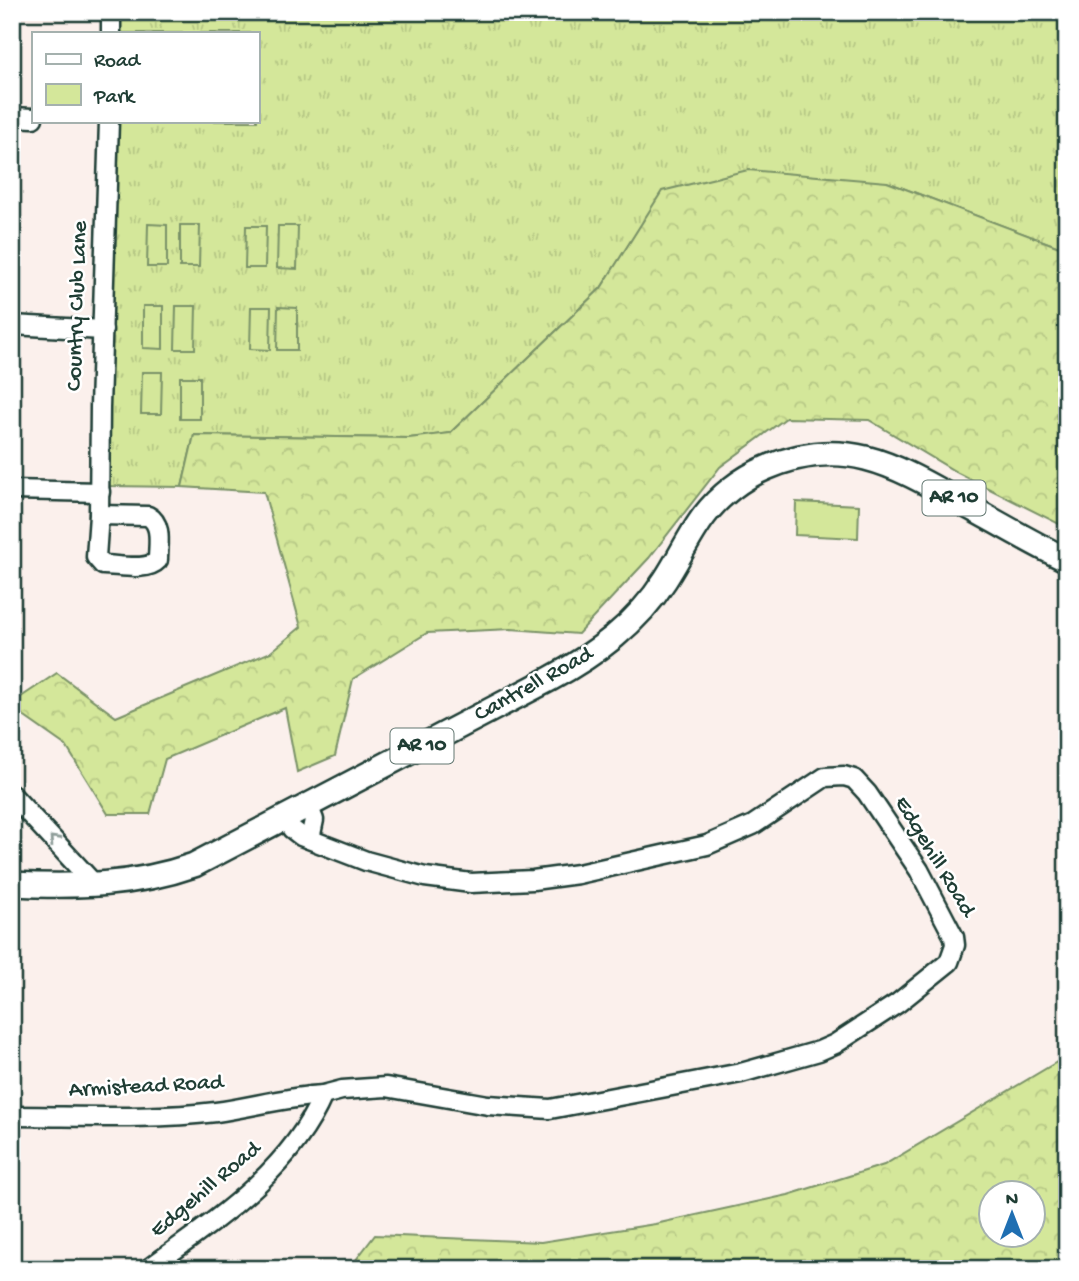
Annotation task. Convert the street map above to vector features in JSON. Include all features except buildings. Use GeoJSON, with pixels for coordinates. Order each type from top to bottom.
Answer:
{"type":"FeatureCollection","features":[{"type":"Feature","properties":{"kind":"main road","name":"Cantrell Road"},"geometry":{"type":"LineString","coordinates":[[12,884],[95,886],[145,880],[194,865],[550,679],[605,645],[646,606],[664,582],[704,516],[741,482],[776,464],[800,456],[824,453],[859,456],[892,465],[1067,560]]}},
{"type":"Feature","properties":{"kind":"street"},"geometry":{"type":"LineString","coordinates":[[111,12],[111,32]]}},
{"type":"Feature","properties":{"kind":"street"},"geometry":{"type":"LineString","coordinates":[[12,117],[32,118]]}},
{"type":"Feature","properties":{"kind":"street","name":"Country Club Lane"},"geometry":{"type":"LineString","coordinates":[[99,514],[109,122]]}},
{"type":"Feature","properties":{"kind":"street"},"geometry":{"type":"LineString","coordinates":[[12,325],[103,330]]}},
{"type":"Feature","properties":{"kind":"street"},"geometry":{"type":"LineString","coordinates":[[12,489],[100,492]]}},
{"type":"Feature","properties":{"kind":"street","name":"Edgehill Road"},"geometry":{"type":"LineString","coordinates":[[148,1269],[248,1192],[273,1169],[306,1129],[323,1095],[342,1090],[386,1087],[488,1105],[550,1109],[741,1073],[796,1059],[835,1044],[924,984],[949,962],[955,945],[951,930],[929,887],[867,793],[854,779],[841,775],[825,777],[753,825],[707,845],[590,872],[533,880],[471,883],[436,879],[366,861],[310,839],[296,832],[285,818]]}},
{"type":"Feature","properties":{"kind":"street"},"geometry":{"type":"LineString","coordinates":[[12,795],[95,886]]}},
{"type":"Feature","properties":{"kind":"street"},"geometry":{"type":"LineString","coordinates":[[308,805],[314,820],[310,839]]}},
{"type":"Feature","properties":{"kind":"street","name":"Armistead Road"},"geometry":{"type":"LineString","coordinates":[[12,1116],[110,1117],[217,1112],[297,1096],[323,1095]]}},
{"type":"Feature","properties":{"kind":"green space"},"geometry":{"type":"Polygon","coordinates":[[[117,12],[1067,12],[1067,250],[887,182],[663,191],[601,288],[450,433],[409,438],[194,435],[182,487],[108,486],[115,122],[259,122],[259,32],[116,32],[117,12]]]}},
{"type":"Feature","properties":{"kind":"green space"},"geometry":{"type":"Polygon","coordinates":[[[748,170],[887,182],[1067,250],[1067,528],[958,473],[869,420],[786,418],[720,467],[649,558],[578,634],[511,629],[427,633],[353,679],[335,756],[297,772],[285,708],[165,759],[150,814],[108,814],[66,746],[12,708],[12,703],[57,673],[116,717],[271,652],[301,627],[264,492],[182,487],[194,435],[409,438],[450,433],[601,288],[662,191],[748,170]]]}},
{"type":"Feature","properties":{"kind":"green space"},"geometry":{"type":"Polygon","coordinates":[[[148,224],[167,225],[167,267],[147,267],[148,224]]]}},
{"type":"Feature","properties":{"kind":"green space"},"geometry":{"type":"Polygon","coordinates":[[[180,225],[200,225],[199,267],[180,267],[180,225]]]}},
{"type":"Feature","properties":{"kind":"green space"},"geometry":{"type":"Polygon","coordinates":[[[246,226],[266,226],[265,268],[245,268],[246,226]]]}},
{"type":"Feature","properties":{"kind":"green space"},"geometry":{"type":"Polygon","coordinates":[[[278,226],[298,226],[297,269],[277,268],[278,226]]]}},
{"type":"Feature","properties":{"kind":"green space"},"geometry":{"type":"Polygon","coordinates":[[[143,306],[163,306],[163,349],[143,348],[143,306]]]}},
{"type":"Feature","properties":{"kind":"green space"},"geometry":{"type":"Polygon","coordinates":[[[176,306],[196,306],[195,349],[175,349],[176,306]]]}},
{"type":"Feature","properties":{"kind":"green space"},"geometry":{"type":"Polygon","coordinates":[[[251,307],[271,307],[270,350],[250,349],[251,307]]]}},
{"type":"Feature","properties":{"kind":"green space"},"geometry":{"type":"Polygon","coordinates":[[[278,307],[297,308],[297,350],[277,350],[278,307]]]}},
{"type":"Feature","properties":{"kind":"green space"},"geometry":{"type":"Polygon","coordinates":[[[142,372],[162,372],[161,414],[141,414],[142,372]]]}},
{"type":"Feature","properties":{"kind":"green space"},"geometry":{"type":"Polygon","coordinates":[[[180,377],[200,377],[200,419],[180,419],[180,377]]]}},
{"type":"Feature","properties":{"kind":"green space"},"geometry":{"type":"Polygon","coordinates":[[[796,502],[859,505],[858,538],[795,535],[796,502]]]}},
{"type":"Feature","properties":{"kind":"green space"},"geometry":{"type":"Polygon","coordinates":[[[1067,1056],[1067,1269],[349,1269],[375,1235],[541,1242],[655,1224],[788,1195],[884,1165],[1067,1056]]]}}]}
